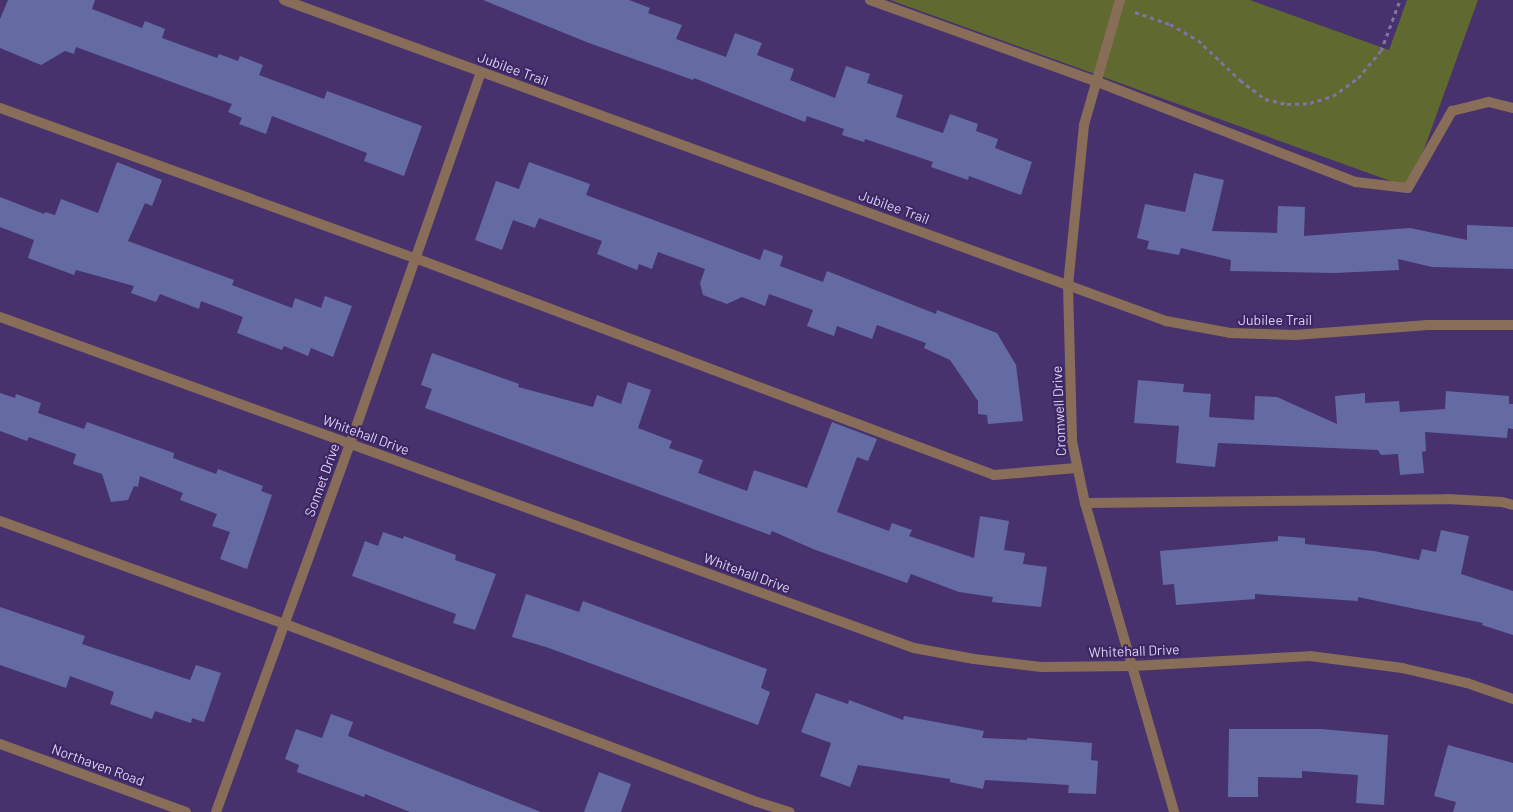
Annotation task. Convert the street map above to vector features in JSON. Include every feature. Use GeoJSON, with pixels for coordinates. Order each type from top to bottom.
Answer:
{"type":"FeatureCollection","features":[{"type":"Feature","properties":{"kind":"street","name":"Jubilee Trail"},"geometry":{"type":"LineString","coordinates":[[284,0],[1166,321],[1230,334],[1295,336],[1428,325],[1513,325]]}},
{"type":"Feature","properties":{"kind":"street"},"geometry":{"type":"LineString","coordinates":[[870,0],[1095,81],[1356,182],[1408,188],[1452,111],[1489,102],[1513,108]]}},
{"type":"Feature","properties":{"kind":"street","name":"Cromwell Drive"},"geometry":{"type":"LineString","coordinates":[[1119,3],[1095,81],[1084,125],[1068,286],[1072,441],[1076,468],[1085,503],[1174,812]]}},
{"type":"Feature","properties":{"kind":"street","name":"Sonnet Drive"},"geometry":{"type":"LineString","coordinates":[[216,812],[350,444],[481,72]]}},
{"type":"Feature","properties":{"kind":"street"},"geometry":{"type":"LineString","coordinates":[[0,108],[415,258],[994,475],[1076,468]]}},
{"type":"Feature","properties":{"kind":"street","name":"Whitehall Drive"},"geometry":{"type":"LineString","coordinates":[[0,317],[914,648],[974,660],[1042,667],[1133,666],[1310,656],[1402,668],[1467,683],[1513,699]]}},
{"type":"Feature","properties":{"kind":"street"},"geometry":{"type":"LineString","coordinates":[[1085,503],[1447,499],[1502,502],[1513,505]]}},
{"type":"Feature","properties":{"kind":"street"},"geometry":{"type":"LineString","coordinates":[[0,521],[285,624],[757,802],[790,812]]}},
{"type":"Feature","properties":{"kind":"street","name":"Northaven Road"},"geometry":{"type":"LineString","coordinates":[[0,744],[186,812]]}},
{"type":"Feature","properties":{"kind":"path"},"geometry":{"type":"LineString","coordinates":[[1119,3],[1170,24],[1198,40],[1240,80],[1266,100],[1287,104],[1310,103],[1333,96],[1358,78],[1381,51],[1400,0]]}},
{"type":"Feature","properties":{"kind":"green space"},"geometry":{"type":"Polygon","coordinates":[[[890,0],[1250,0],[1389,50],[1407,0],[1478,0],[1410,188],[890,0]]]}},
{"type":"Feature","properties":{"kind":"building"},"geometry":{"type":"Polygon","coordinates":[[[8,0],[95,0],[92,9],[142,28],[145,21],[165,29],[162,38],[217,58],[219,54],[238,61],[240,56],[263,65],[259,75],[324,99],[327,91],[422,126],[404,176],[364,161],[367,153],[272,116],[266,134],[239,124],[242,118],[228,112],[232,104],[76,47],[74,54],[65,51],[41,65],[0,48],[0,19],[8,0]]]}},
{"type":"Feature","properties":{"kind":"building"},"geometry":{"type":"Polygon","coordinates":[[[483,0],[629,0],[650,8],[648,13],[682,25],[676,39],[726,57],[735,33],[762,43],[757,55],[794,69],[790,80],[835,98],[846,66],[870,74],[867,83],[903,95],[896,117],[943,133],[950,114],[978,124],[976,131],[998,139],[995,148],[1032,162],[1021,195],[969,176],[968,180],[931,167],[933,162],[865,139],[864,142],[842,135],[844,129],[807,116],[805,122],[694,78],[693,80],[589,43],[483,0]]]}},
{"type":"Feature","properties":{"kind":"building"},"geometry":{"type":"Polygon","coordinates":[[[117,162],[162,180],[152,206],[145,203],[128,241],[234,280],[232,285],[292,308],[295,298],[321,308],[325,296],[352,306],[333,357],[311,348],[308,356],[284,346],[282,350],[237,333],[243,317],[201,301],[199,309],[160,294],[156,302],[131,293],[134,286],[76,270],[74,275],[28,258],[34,240],[0,227],[0,197],[44,214],[45,212],[55,215],[61,199],[98,213],[117,162]]]}},
{"type":"Feature","properties":{"kind":"building"},"geometry":{"type":"Polygon","coordinates":[[[529,162],[590,184],[586,195],[760,260],[764,249],[783,256],[780,266],[823,282],[827,271],[936,314],[937,310],[997,333],[1016,365],[1023,421],[988,424],[987,415],[978,414],[978,401],[950,360],[924,348],[926,343],[877,325],[872,339],[837,326],[834,336],[807,326],[813,310],[769,294],[765,306],[742,297],[727,304],[703,295],[700,283],[705,269],[658,252],[652,269],[639,264],[637,270],[597,254],[602,241],[539,218],[535,228],[513,220],[502,250],[475,240],[496,181],[519,189],[529,162]]]}},
{"type":"Feature","properties":{"kind":"building"},"geometry":{"type":"Polygon","coordinates":[[[1194,173],[1224,180],[1212,231],[1277,233],[1278,206],[1305,207],[1304,236],[1410,228],[1467,240],[1467,225],[1513,227],[1513,269],[1432,267],[1398,259],[1399,270],[1334,273],[1230,271],[1231,260],[1181,248],[1179,255],[1147,249],[1149,241],[1137,238],[1145,204],[1185,212],[1194,173]]]}},
{"type":"Feature","properties":{"kind":"building"},"geometry":{"type":"Polygon","coordinates":[[[432,353],[519,384],[518,387],[593,407],[597,395],[621,404],[628,382],[651,390],[638,428],[672,441],[669,448],[703,460],[698,473],[747,491],[754,470],[807,488],[832,422],[877,439],[868,461],[857,457],[837,512],[889,531],[892,523],[912,530],[909,536],[974,558],[980,516],[1009,521],[1004,550],[1025,553],[1023,564],[1047,567],[1041,607],[992,602],[993,597],[959,592],[911,574],[907,583],[813,549],[772,531],[770,535],[425,408],[432,389],[421,385],[432,353]]]}},
{"type":"Feature","properties":{"kind":"building"},"geometry":{"type":"Polygon","coordinates":[[[1138,380],[1184,384],[1183,392],[1211,394],[1209,417],[1254,420],[1255,396],[1277,397],[1337,424],[1335,396],[1365,393],[1365,403],[1399,401],[1400,412],[1445,409],[1446,391],[1509,396],[1509,404],[1513,404],[1513,429],[1508,428],[1507,438],[1425,432],[1426,451],[1422,452],[1424,473],[1400,475],[1398,454],[1381,455],[1378,450],[1218,443],[1215,467],[1176,463],[1179,426],[1134,423],[1138,380]]]}},
{"type":"Feature","properties":{"kind":"building"},"geometry":{"type":"Polygon","coordinates":[[[0,393],[15,398],[16,394],[41,403],[38,413],[84,429],[87,422],[174,453],[173,458],[216,474],[218,469],[263,486],[261,491],[272,495],[247,569],[220,559],[230,532],[212,526],[217,514],[180,500],[183,493],[140,476],[138,487],[134,486],[128,500],[111,502],[102,474],[73,464],[76,454],[29,437],[27,441],[0,431],[0,393]]]}},
{"type":"Feature","properties":{"kind":"building"},"geometry":{"type":"Polygon","coordinates":[[[1441,530],[1469,536],[1461,574],[1513,591],[1513,635],[1482,625],[1483,623],[1358,597],[1358,601],[1255,594],[1255,599],[1176,605],[1174,584],[1163,585],[1160,551],[1278,541],[1278,536],[1305,538],[1305,544],[1374,551],[1419,560],[1422,549],[1436,552],[1441,530]]]}},
{"type":"Feature","properties":{"kind":"building"},"geometry":{"type":"Polygon","coordinates":[[[383,532],[403,539],[404,536],[456,555],[455,560],[496,574],[475,630],[453,623],[456,614],[352,576],[365,541],[378,546],[383,532]]]}},
{"type":"Feature","properties":{"kind":"building"},"geometry":{"type":"Polygon","coordinates":[[[526,594],[579,612],[583,601],[767,669],[761,688],[770,692],[758,725],[546,647],[512,637],[526,594]]]}},
{"type":"Feature","properties":{"kind":"building"},"geometry":{"type":"Polygon","coordinates":[[[0,607],[85,636],[82,644],[190,680],[196,665],[221,673],[204,722],[192,718],[191,723],[155,711],[152,719],[110,704],[114,692],[70,676],[66,688],[0,665],[0,607]]]}},
{"type":"Feature","properties":{"kind":"building"},"geometry":{"type":"Polygon","coordinates":[[[816,693],[848,704],[849,700],[903,720],[904,716],[984,731],[982,738],[1027,740],[1027,738],[1092,743],[1091,760],[1098,761],[1096,794],[1068,793],[1069,785],[985,780],[983,789],[950,782],[950,779],[858,765],[850,787],[820,776],[831,743],[801,732],[816,693]]]}},
{"type":"Feature","properties":{"kind":"building"},"geometry":{"type":"Polygon","coordinates":[[[331,714],[353,722],[348,736],[541,812],[410,812],[365,794],[364,797],[297,772],[299,765],[285,759],[296,729],[322,738],[331,714]]]}},
{"type":"Feature","properties":{"kind":"building"},"geometry":{"type":"Polygon","coordinates":[[[1229,729],[1321,729],[1388,735],[1384,805],[1356,803],[1358,775],[1302,771],[1302,778],[1258,777],[1258,797],[1228,797],[1229,729]]]}},
{"type":"Feature","properties":{"kind":"building"},"geometry":{"type":"Polygon","coordinates":[[[1448,745],[1513,763],[1513,812],[1453,812],[1456,802],[1434,796],[1448,745]]]}},
{"type":"Feature","properties":{"kind":"building"},"geometry":{"type":"Polygon","coordinates":[[[599,772],[631,784],[621,812],[584,812],[599,772]]]}}]}
